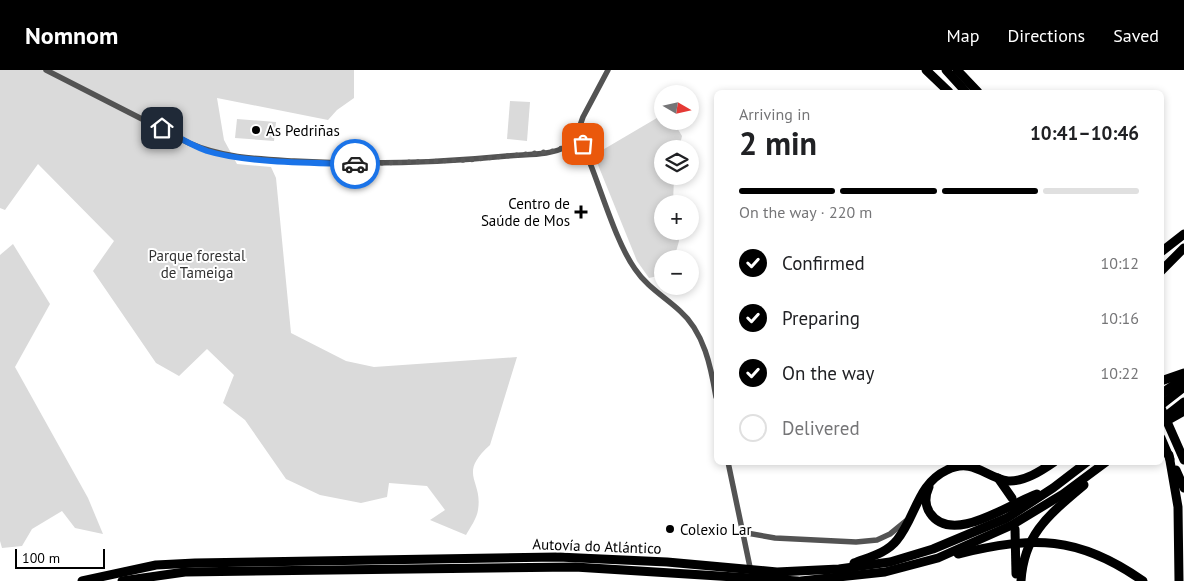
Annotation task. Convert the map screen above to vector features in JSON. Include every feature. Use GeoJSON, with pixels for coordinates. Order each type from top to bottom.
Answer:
{"type":"FeatureCollection","features":[{"type":"Feature","properties":{"kind":"highway"},"geometry":{"type":"LineString","coordinates":[[926,70],[947,90]]}},
{"type":"Feature","properties":{"kind":"highway"},"geometry":{"type":"LineString","coordinates":[[946,70],[964,90]]}},
{"type":"Feature","properties":{"kind":"highway"},"geometry":{"type":"LineString","coordinates":[[956,70],[976,90]]}},
{"type":"Feature","properties":{"kind":"highway"},"geometry":{"type":"LineString","coordinates":[[1164,250],[1184,234]]}},
{"type":"Feature","properties":{"kind":"highway"},"geometry":{"type":"LineString","coordinates":[[1164,268],[1184,248]]}},
{"type":"Feature","properties":{"kind":"highway"},"geometry":{"type":"LineString","coordinates":[[1164,379],[1184,373]]}},
{"type":"Feature","properties":{"kind":"highway"},"geometry":{"type":"LineString","coordinates":[[1167,394],[1184,378]]}},
{"type":"Feature","properties":{"kind":"highway"},"geometry":{"type":"LineString","coordinates":[[1167,394],[1184,387]]}},
{"type":"Feature","properties":{"kind":"highway"},"geometry":{"type":"LineString","coordinates":[[1164,420],[1182,407]]}},
{"type":"Feature","properties":{"kind":"highway"},"geometry":{"type":"LineString","coordinates":[[1164,413],[1184,460]]}},
{"type":"Feature","properties":{"kind":"highway"},"geometry":{"type":"LineString","coordinates":[[1164,444],[1184,488]]}},
{"type":"Feature","properties":{"kind":"highway"},"geometry":{"type":"LineString","coordinates":[[1169,455],[1178,507],[1178,581]]}},
{"type":"Feature","properties":{"kind":"highway"},"geometry":{"type":"LineString","coordinates":[[839,569],[890,548],[897,541],[924,488],[934,478],[947,470],[961,466],[978,468],[1005,480],[1018,480],[1035,474],[1049,465]]}},
{"type":"Feature","properties":{"kind":"highway","name":"Autovía do Atlántico"},"geometry":{"type":"LineString","coordinates":[[126,577],[156,565],[195,563],[558,557],[667,562],[777,572],[839,569],[890,562],[933,549],[1007,518],[1053,488],[1083,465]]}},
{"type":"Feature","properties":{"kind":"highway","name":"Autovía do Atlántico"},"geometry":{"type":"LineString","coordinates":[[82,581],[95,578],[185,572],[575,566],[799,581],[886,572],[938,558],[1012,525],[1063,494],[1103,465]]}},
{"type":"Feature","properties":{"kind":"highway"},"geometry":{"type":"LineString","coordinates":[[1018,579],[1024,556],[1043,521],[1102,471],[1105,465]]}},
{"type":"Feature","properties":{"kind":"highway"},"geometry":{"type":"LineString","coordinates":[[991,474],[1001,482],[1011,497],[1010,487],[1018,480]]}},
{"type":"Feature","properties":{"kind":"highway"},"geometry":{"type":"LineString","coordinates":[[934,478],[927,491],[928,510],[935,519],[948,526],[970,524],[1053,488]]}},
{"type":"Feature","properties":{"kind":"highway"},"geometry":{"type":"LineString","coordinates":[[1015,529],[1018,579]]}},
{"type":"Feature","properties":{"kind":"highway"},"geometry":{"type":"LineString","coordinates":[[938,558],[1003,543],[1041,542],[1074,547],[1113,561],[1143,581]]}},
{"type":"Feature","properties":{"kind":"street"},"geometry":{"type":"LineString","coordinates":[[46,70],[205,150],[234,156],[353,164],[435,163],[538,153],[567,146]]}},
{"type":"Feature","properties":{"kind":"street"},"geometry":{"type":"LineString","coordinates":[[567,146],[567,138],[577,134],[583,117],[608,70]]}},
{"type":"Feature","properties":{"kind":"street"},"geometry":{"type":"LineString","coordinates":[[577,134],[583,139],[581,148],[590,163],[633,267],[645,282],[688,318],[697,332],[710,366],[714,387]]}},
{"type":"Feature","properties":{"kind":"street"},"geometry":{"type":"LineString","coordinates":[[567,146],[573,151],[581,148]]}},
{"type":"Feature","properties":{"kind":"street"},"geometry":{"type":"LineString","coordinates":[[729,465],[754,581]]}},
{"type":"Feature","properties":{"kind":"street"},"geometry":{"type":"LineString","coordinates":[[742,532],[774,538],[856,542],[877,540],[900,528],[912,514]]}},
{"type":"Feature","properties":{"kind":"green space","name":"Parque forestal de Tameiga"},"geometry":{"type":"Polygon","coordinates":[[[0,70],[354,70],[354,98],[337,110],[328,120],[217,98],[224,140],[237,164],[271,167],[276,178],[291,333],[346,361],[374,367],[517,357],[490,445],[475,463],[473,471],[479,500],[478,510],[475,520],[466,535],[430,520],[445,510],[427,486],[389,483],[387,497],[361,503],[320,495],[286,479],[245,420],[223,403],[234,375],[207,349],[179,376],[156,363],[93,271],[114,241],[38,164],[5,210],[0,208],[0,70]]]}},
{"type":"Feature","properties":{"kind":"green space"},"geometry":{"type":"Polygon","coordinates":[[[510,101],[530,102],[527,141],[507,139],[510,101]]]}},
{"type":"Feature","properties":{"kind":"green space","name":"As Pedriñas"},"geometry":{"type":"Polygon","coordinates":[[[237,119],[276,122],[274,141],[235,138],[237,119]]]}},
{"type":"Feature","properties":{"kind":"green space"},"geometry":{"type":"Polygon","coordinates":[[[654,120],[654,130],[678,130],[682,136],[681,140],[654,140],[654,185],[674,185],[673,195],[654,195],[654,240],[679,241],[676,250],[654,250],[654,277],[649,278],[637,261],[594,155],[654,120]]]}},
{"type":"Feature","properties":{"kind":"green space"},"geometry":{"type":"Polygon","coordinates":[[[13,244],[50,304],[15,367],[88,498],[103,534],[75,528],[62,511],[32,529],[22,546],[2,548],[0,541],[0,255],[13,244]]]}},
{"type":"Feature","properties":{"kind":"way so far"},"geometry":{"type":"LineString","coordinates":[[355,164],[435,163],[538,153],[553,151],[567,146],[570,150],[576,151],[583,144]]}},
{"type":"Feature","properties":{"kind":"place","name":"As Pedriñas"},"geometry":{"type":"Point","coordinates":[256,130]}},
{"type":"Feature","properties":{"kind":"place","name":"Centro de Saúde de Mos"},"geometry":{"type":"Point","coordinates":[581,212]}},
{"type":"Feature","properties":{"kind":"place","name":"Colexio Lar"},"geometry":{"type":"Point","coordinates":[670,529]}},
{"type":"Feature","properties":{"kind":"route"},"geometry":{"type":"LineString","coordinates":[[162,128],[189,143],[219,154],[261,159],[355,164]]}}]}
